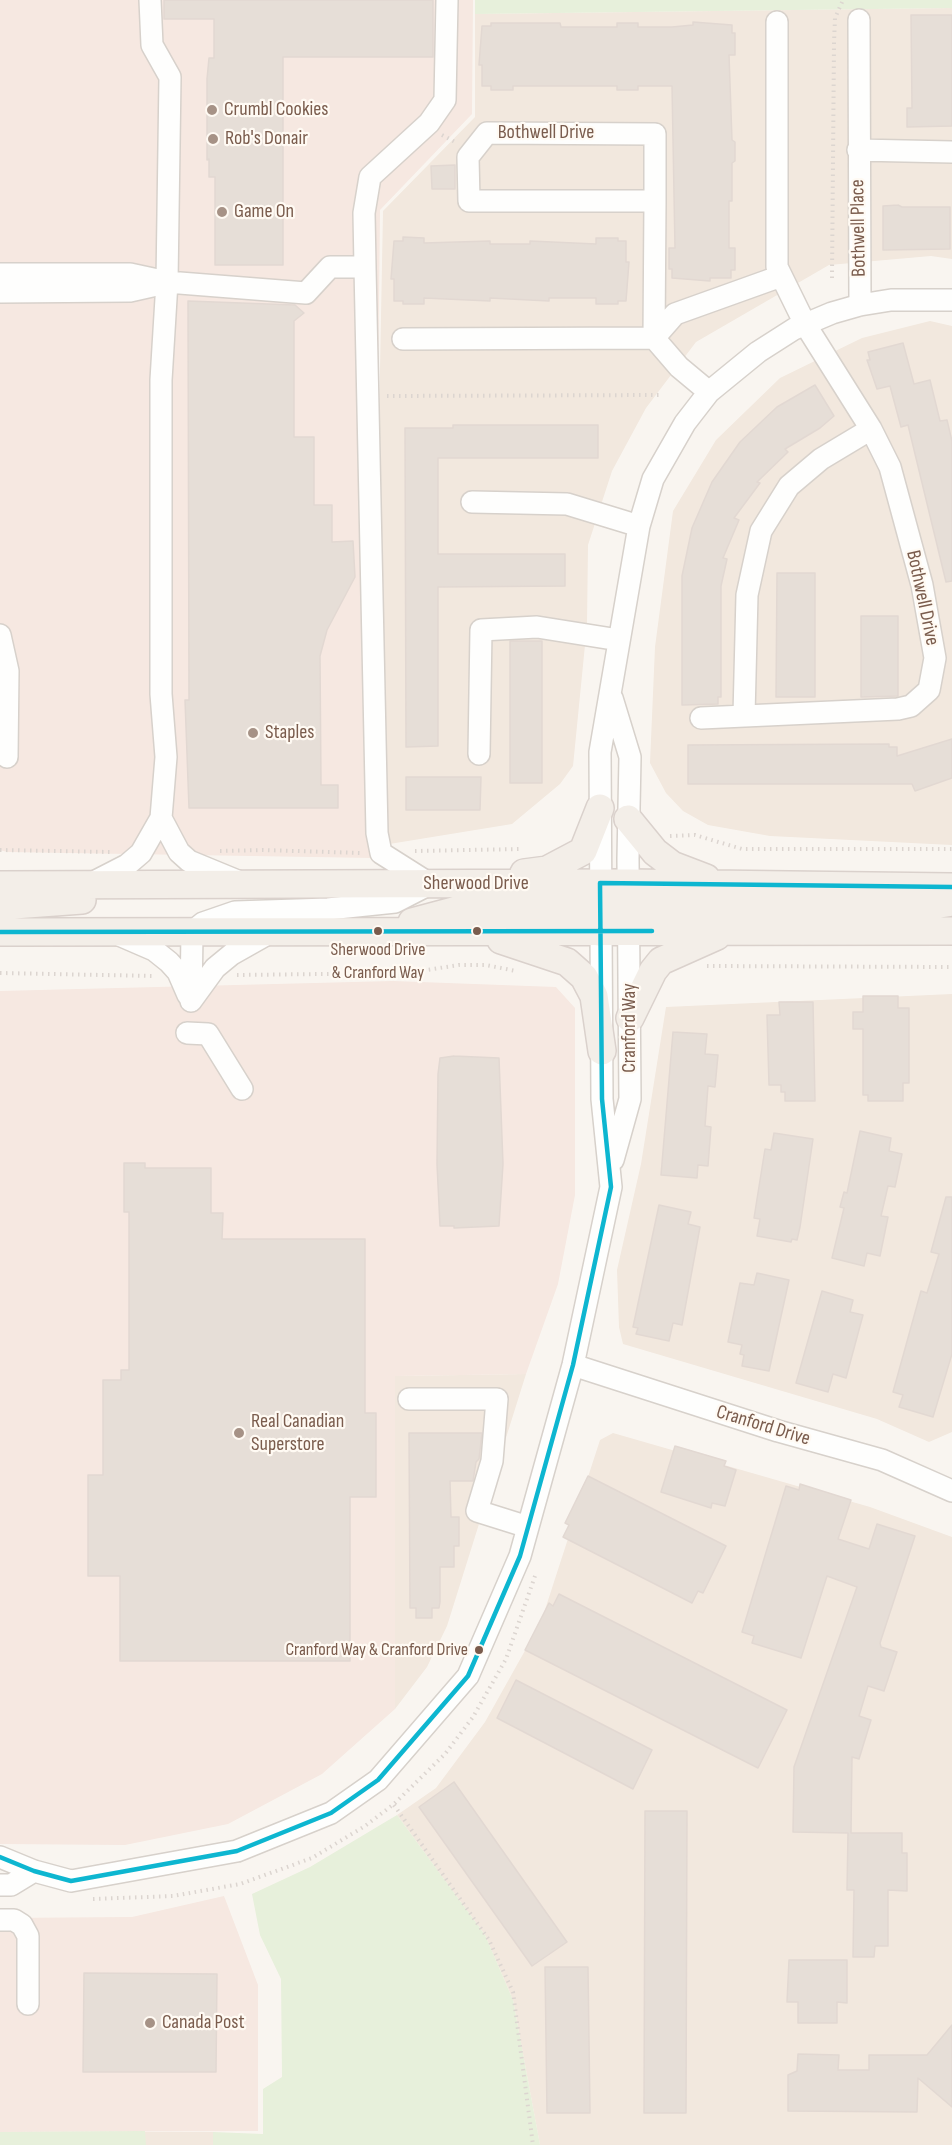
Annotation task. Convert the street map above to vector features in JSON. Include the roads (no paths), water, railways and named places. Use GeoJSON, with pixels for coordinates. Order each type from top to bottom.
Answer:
{"type":"FeatureCollection","features":[{"type":"Feature","properties":{"kind":"main road"},"geometry":{"type":"LineString","coordinates":[[502,884],[516,874],[548,870],[583,850],[600,808]]}},
{"type":"Feature","properties":{"kind":"main road"},"geometry":{"type":"LineString","coordinates":[[628,819],[655,852],[672,866],[703,878],[779,885]]}},
{"type":"Feature","properties":{"kind":"main road"},"geometry":{"type":"LineString","coordinates":[[0,878],[30,885]]}},
{"type":"Feature","properties":{"kind":"main road","name":"Sherwood Drive"},"geometry":{"type":"LineString","coordinates":[[0,885],[502,884],[600,907],[629,907],[732,930],[952,931]]}},
{"type":"Feature","properties":{"kind":"main road"},"geometry":{"type":"LineString","coordinates":[[0,906],[64,904],[163,885]]}},
{"type":"Feature","properties":{"kind":"main road","name":"Sherwood Drive"},"geometry":{"type":"LineString","coordinates":[[8,934],[474,932],[600,907],[629,907],[779,885],[952,887]]}},
{"type":"Feature","properties":{"kind":"main road"},"geometry":{"type":"LineString","coordinates":[[629,907],[921,907],[952,902]]}},
{"type":"Feature","properties":{"kind":"main road"},"geometry":{"type":"LineString","coordinates":[[373,932],[458,910],[600,907]]}},
{"type":"Feature","properties":{"kind":"main road"},"geometry":{"type":"LineString","coordinates":[[630,1018],[653,971],[661,961],[732,930]]}},
{"type":"Feature","properties":{"kind":"main road"},"geometry":{"type":"LineString","coordinates":[[474,932],[567,962],[584,977],[594,996],[602,1051]]}},
{"type":"Feature","properties":{"kind":"street"},"geometry":{"type":"LineString","coordinates":[[85,886],[127,865],[141,853],[161,818],[166,757],[160,694],[160,380],[167,282],[170,77],[152,45],[150,0]]}},
{"type":"Feature","properties":{"kind":"street"},"geometry":{"type":"LineString","coordinates":[[430,884],[381,853],[376,833],[364,213],[370,177],[430,121],[445,100],[447,0]]}},
{"type":"Feature","properties":{"kind":"street","name":"Bothwell Place"},"geometry":{"type":"LineString","coordinates":[[859,20],[860,306]]}},
{"type":"Feature","properties":{"kind":"street","name":"Bothwell Drive"},"geometry":{"type":"LineString","coordinates":[[701,718],[898,709],[911,706],[929,690],[935,658],[922,585],[890,467],[870,429],[805,324],[777,267],[777,22]]}},
{"type":"Feature","properties":{"kind":"street","name":"Bothwell Drive"},"geometry":{"type":"LineString","coordinates":[[654,338],[656,201],[655,134],[487,133],[468,157],[469,201],[656,201]]}},
{"type":"Feature","properties":{"kind":"street","name":"Bothwell Place"},"geometry":{"type":"LineString","coordinates":[[858,150],[952,152]]}},
{"type":"Feature","properties":{"kind":"street"},"geometry":{"type":"LineString","coordinates":[[0,274],[130,274],[167,282],[306,293],[330,267],[365,267]]}},
{"type":"Feature","properties":{"kind":"street"},"geometry":{"type":"LineString","coordinates":[[404,339],[654,338],[675,314],[781,276]]}},
{"type":"Feature","properties":{"kind":"street"},"geometry":{"type":"LineString","coordinates":[[0,292],[130,291],[167,282]]}},
{"type":"Feature","properties":{"kind":"street"},"geometry":{"type":"LineString","coordinates":[[600,907],[600,752],[639,526],[653,479],[685,423],[708,392],[758,352],[805,324],[832,313],[891,300],[952,300]]}},
{"type":"Feature","properties":{"kind":"street"},"geometry":{"type":"LineString","coordinates":[[654,338],[679,367],[708,392]]}},
{"type":"Feature","properties":{"kind":"street"},"geometry":{"type":"LineString","coordinates":[[744,715],[747,595],[761,531],[789,486],[821,459],[870,429]]}},
{"type":"Feature","properties":{"kind":"street"},"geometry":{"type":"LineString","coordinates":[[472,502],[567,504],[639,526]]}},
{"type":"Feature","properties":{"kind":"street"},"geometry":{"type":"LineString","coordinates":[[479,754],[481,630],[537,627],[620,640]]}},
{"type":"Feature","properties":{"kind":"street"},"geometry":{"type":"LineString","coordinates":[[0,635],[8,671],[3,721],[7,757]]}},
{"type":"Feature","properties":{"kind":"street"},"geometry":{"type":"LineString","coordinates":[[610,692],[630,758],[629,907]]}},
{"type":"Feature","properties":{"kind":"street"},"geometry":{"type":"LineString","coordinates":[[161,818],[179,852],[189,861],[245,885]]}},
{"type":"Feature","properties":{"kind":"street"},"geometry":{"type":"LineString","coordinates":[[191,1001],[192,932],[211,920],[235,912],[328,909],[395,902],[430,884]]}},
{"type":"Feature","properties":{"kind":"street","name":"Cranford Way"},"geometry":{"type":"LineString","coordinates":[[0,1857],[71,1881],[237,1851],[331,1813],[385,1774],[468,1676],[520,1556],[573,1365],[611,1187],[602,1099],[600,907]]}},
{"type":"Feature","properties":{"kind":"street","name":"Cranford Way"},"geometry":{"type":"LineString","coordinates":[[611,1170],[630,1099],[629,907]]}},
{"type":"Feature","properties":{"kind":"street"},"geometry":{"type":"LineString","coordinates":[[110,932],[154,950],[169,962],[180,976],[191,1001]]}},
{"type":"Feature","properties":{"kind":"street"},"geometry":{"type":"LineString","coordinates":[[191,1001],[208,976],[232,954],[271,932]]}},
{"type":"Feature","properties":{"kind":"street"},"geometry":{"type":"LineString","coordinates":[[187,1033],[208,1034],[242,1089]]}},
{"type":"Feature","properties":{"kind":"street","name":"Cranford Drive"},"geometry":{"type":"LineString","coordinates":[[573,1365],[778,1431],[882,1460],[952,1491]]}},
{"type":"Feature","properties":{"kind":"street"},"geometry":{"type":"LineString","coordinates":[[409,1399],[497,1399],[492,1461],[477,1511],[528,1527]]}},
{"type":"Feature","properties":{"kind":"street"},"geometry":{"type":"LineString","coordinates":[[0,1885],[11,1885],[34,1870]]}},
{"type":"Feature","properties":{"kind":"street"},"geometry":{"type":"LineString","coordinates":[[0,1920],[14,1920],[22,1925],[28,1936],[28,2004]]}},
{"type":"Feature","properties":{"kind":"place","name":"Crumbl Cookies"},"geometry":{"type":"Point","coordinates":[212,110]}},
{"type":"Feature","properties":{"kind":"place","name":"Rob's Donair"},"geometry":{"type":"Point","coordinates":[213,139]}},
{"type":"Feature","properties":{"kind":"place","name":"Game On"},"geometry":{"type":"Point","coordinates":[222,212]}},
{"type":"Feature","properties":{"kind":"place","name":"Staples"},"geometry":{"type":"Point","coordinates":[253,733]}},
{"type":"Feature","properties":{"kind":"place","name":"Sherwood Drive & Cranford Way"},"geometry":{"type":"Point","coordinates":[378,931]}},
{"type":"Feature","properties":{"kind":"place","name":"Real Canadian Superstore"},"geometry":{"type":"Point","coordinates":[239,1433]}},
{"type":"Feature","properties":{"kind":"place","name":"Cranford Way & Cranford Drive"},"geometry":{"type":"Point","coordinates":[479,1650]}},
{"type":"Feature","properties":{"kind":"place","name":"Canada Post"},"geometry":{"type":"Point","coordinates":[150,2023]}}]}
